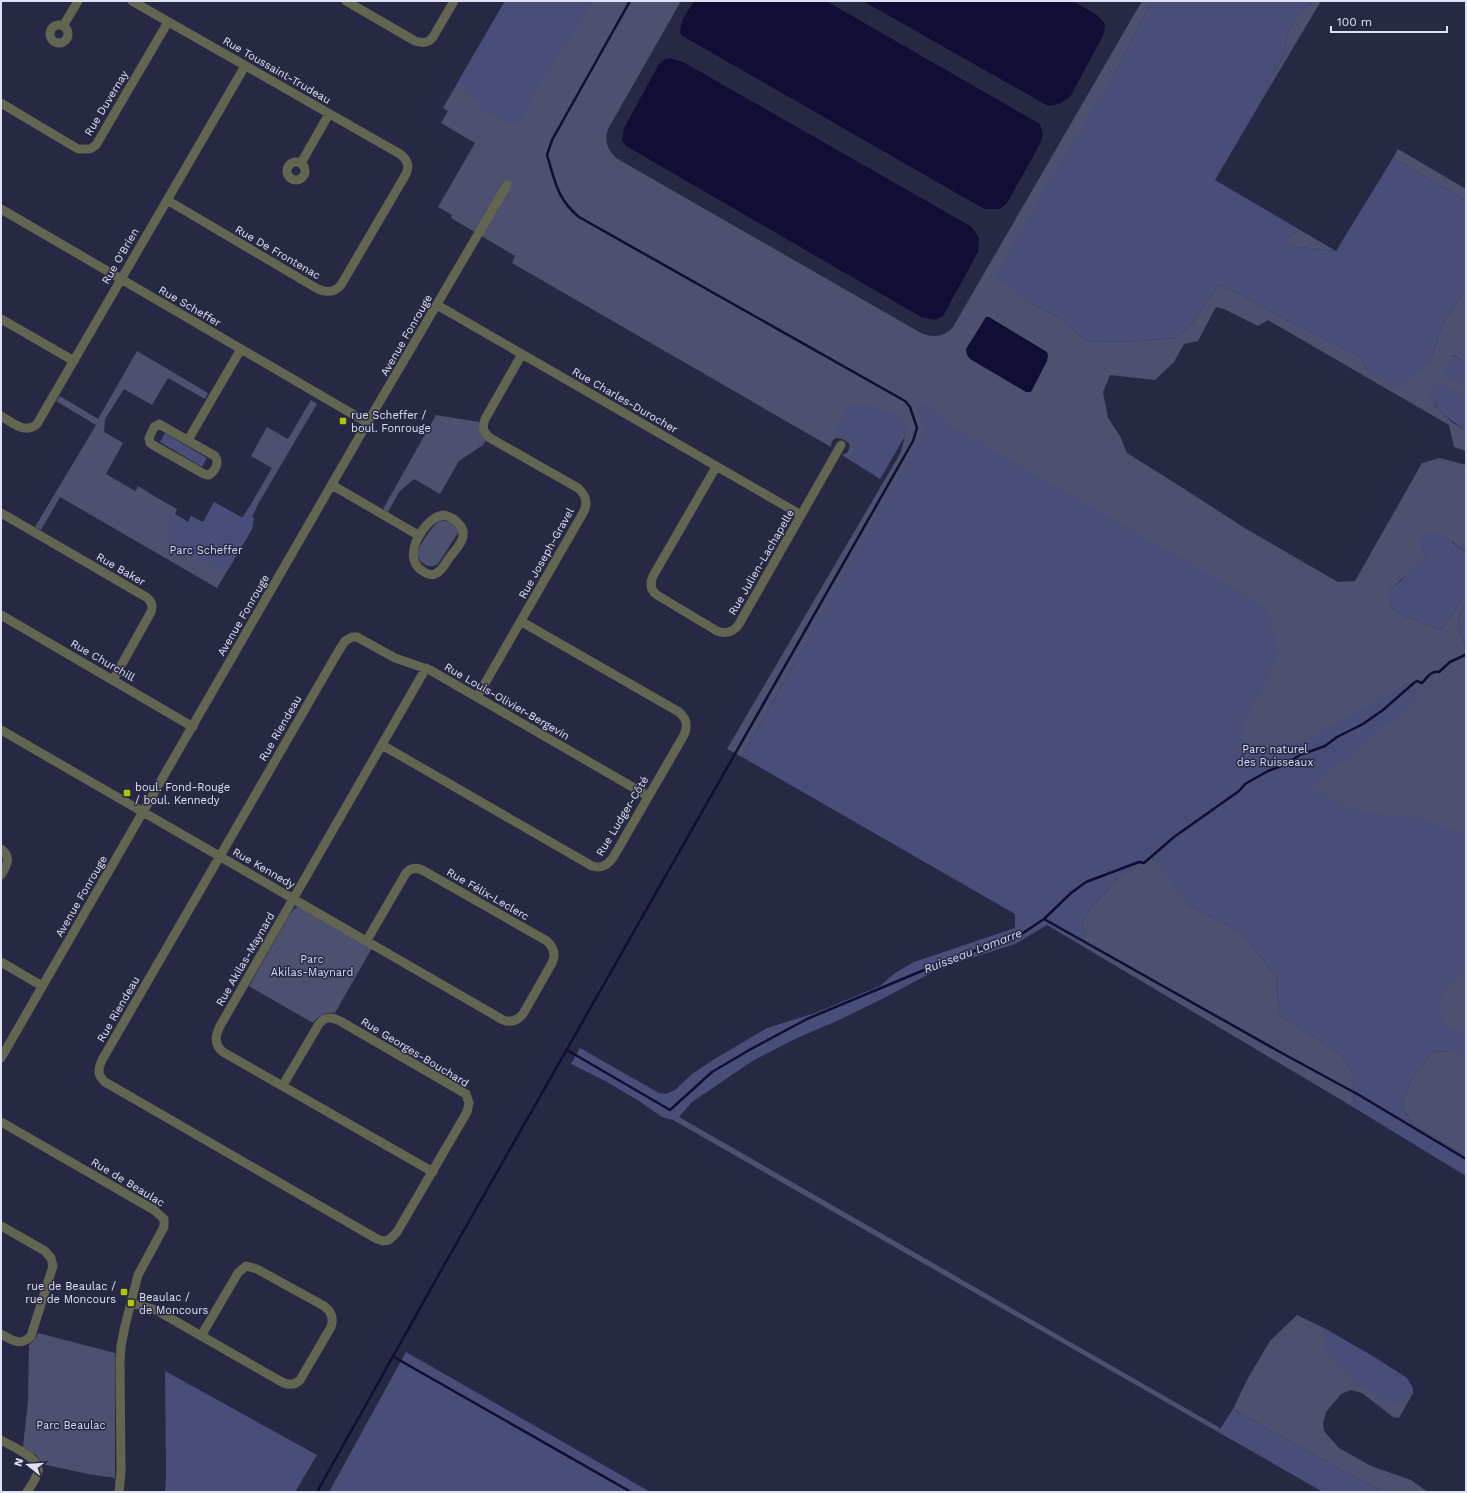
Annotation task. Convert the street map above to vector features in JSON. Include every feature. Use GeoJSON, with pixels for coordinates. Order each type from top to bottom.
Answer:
{"type":"FeatureCollection","features":[{"type":"Feature","properties":{"kind":"street"},"geometry":{"type":"LineString","coordinates":[[63,26],[78,1]]}},
{"type":"Feature","properties":{"kind":"street","name":"Rue Toussaint-Trudeau"},"geometry":{"type":"LineString","coordinates":[[132,1],[400,154],[408,164]]}},
{"type":"Feature","properties":{"kind":"street"},"geometry":{"type":"LineString","coordinates":[[346,1],[415,41],[424,43],[433,37],[454,1]]}},
{"type":"Feature","properties":{"kind":"street","name":"Rue Duvernay"},"geometry":{"type":"LineString","coordinates":[[1,103],[78,148],[90,149],[96,145],[168,22]]}},
{"type":"Feature","properties":{"kind":"street","name":"Rue O'Brien"},"geometry":{"type":"LineString","coordinates":[[1,416],[24,428],[32,428],[36,426],[245,66]]}},
{"type":"Feature","properties":{"kind":"street"},"geometry":{"type":"LineString","coordinates":[[301,163],[329,114]]}},
{"type":"Feature","properties":{"kind":"street","name":"Rue De Frontenac"},"geometry":{"type":"LineString","coordinates":[[167,200],[316,288],[324,292],[330,292],[336,290],[341,285],[406,174],[408,164]]}},
{"type":"Feature","properties":{"kind":"street","name":"Avenue Fonrouge"},"geometry":{"type":"LineString","coordinates":[[1,1058],[507,185]]}},
{"type":"Feature","properties":{"kind":"street","name":"Rue Scheffer"},"geometry":{"type":"LineString","coordinates":[[1,209],[368,423]]}},
{"type":"Feature","properties":{"kind":"street","name":"Rue Charles-Durocher"},"geometry":{"type":"LineString","coordinates":[[437,305],[801,515]]}},
{"type":"Feature","properties":{"kind":"street"},"geometry":{"type":"LineString","coordinates":[[1,319],[74,361]]}},
{"type":"Feature","properties":{"kind":"street"},"geometry":{"type":"LineString","coordinates":[[188,440],[241,349]]}},
{"type":"Feature","properties":{"kind":"street","name":"Rue Joseph-Gravel"},"geometry":{"type":"LineString","coordinates":[[477,697],[522,622],[583,514],[586,502],[585,495],[578,488],[490,438],[484,430],[483,427],[485,419],[522,354]]}},
{"type":"Feature","properties":{"kind":"street"},"geometry":{"type":"LineString","coordinates":[[159,424],[188,440],[217,458],[217,466],[211,474],[206,475],[194,469],[150,443],[149,438],[154,427],[159,424]]}},
{"type":"Feature","properties":{"kind":"street","name":"Rue Julien-Lachapelle"},"geometry":{"type":"LineString","coordinates":[[716,466],[655,572],[651,584],[653,592],[657,595],[717,631],[727,633],[732,632],[736,627],[842,445]]}},
{"type":"Feature","properties":{"kind":"street"},"geometry":{"type":"LineString","coordinates":[[332,485],[418,535]]}},
{"type":"Feature","properties":{"kind":"street","name":"Rue Baker"},"geometry":{"type":"LineString","coordinates":[[1,513],[151,601],[152,612],[113,680]]}},
{"type":"Feature","properties":{"kind":"street"},"geometry":{"type":"LineString","coordinates":[[443,515],[458,522],[464,535],[460,544],[441,570],[434,575],[428,574],[421,570],[416,566],[414,561],[414,550],[418,535],[434,519],[443,515]]}},
{"type":"Feature","properties":{"kind":"street","name":"Rue Churchill"},"geometry":{"type":"LineString","coordinates":[[1,616],[193,726]]}},
{"type":"Feature","properties":{"kind":"street","name":"Rue Ludger-Côté"},"geometry":{"type":"LineString","coordinates":[[382,745],[595,867],[603,867],[610,862],[685,732],[687,726],[685,718],[679,712],[522,622]]}},
{"type":"Feature","properties":{"kind":"street","name":"Rue Louis-Olivier-Bergevin"},"geometry":{"type":"LineString","coordinates":[[350,638],[359,638],[395,658],[426,668],[648,796]]}},
{"type":"Feature","properties":{"kind":"street","name":"Rue Riendeau"},"geometry":{"type":"LineString","coordinates":[[350,638],[344,642],[338,652],[102,1060],[98,1070],[100,1077],[105,1082],[377,1239],[387,1241],[392,1238],[409,1213]]}},
{"type":"Feature","properties":{"kind":"street","name":"Rue Akilas-Maynard"},"geometry":{"type":"LineString","coordinates":[[426,668],[220,1026],[216,1039],[218,1048],[223,1052],[433,1172]]}},
{"type":"Feature","properties":{"kind":"street","name":"Rue Kennedy"},"geometry":{"type":"LineString","coordinates":[[1,730],[367,940],[503,1020],[511,1021],[518,1019]]}},
{"type":"Feature","properties":{"kind":"street"},"geometry":{"type":"LineString","coordinates":[[1,849],[7,854],[8,859],[7,865],[1,875]]}},
{"type":"Feature","properties":{"kind":"street","name":"Rue Félix-Leclerc"},"geometry":{"type":"LineString","coordinates":[[367,940],[406,873],[414,868],[424,871],[552,946],[554,953],[552,963],[525,1012],[518,1019]]}},
{"type":"Feature","properties":{"kind":"street"},"geometry":{"type":"LineString","coordinates":[[1,962],[42,986]]}},
{"type":"Feature","properties":{"kind":"street","name":"Rue Georges-Bouchard"},"geometry":{"type":"LineString","coordinates":[[282,1085],[322,1020],[333,1018],[464,1092],[468,1097],[468,1109],[409,1213]]}},
{"type":"Feature","properties":{"kind":"street","name":"Rue de Beaulac"},"geometry":{"type":"LineString","coordinates":[[1,1122],[154,1210],[162,1217],[165,1224],[141,1269],[122,1341],[120,1356],[121,1472],[119,1492]]}},
{"type":"Feature","properties":{"kind":"street"},"geometry":{"type":"LineString","coordinates":[[1,1226],[45,1251],[51,1258],[53,1266],[31,1336],[24,1341],[19,1342],[13,1341],[1,1334]]}},
{"type":"Feature","properties":{"kind":"street"},"geometry":{"type":"LineString","coordinates":[[131,1303],[156,1310],[280,1382],[292,1385],[300,1380],[331,1327],[333,1319],[330,1311],[324,1306],[257,1269],[246,1266],[238,1273],[201,1336]]}},
{"type":"Feature","properties":{"kind":"street"},"geometry":{"type":"LineString","coordinates":[[1,1440],[31,1458],[37,1464],[38,1473],[27,1492]]}},
{"type":"Feature","properties":{"kind":"green space"},"geometry":{"type":"Polygon","coordinates":[[[505,1],[681,1],[608,129],[606,141],[610,151],[616,158],[926,335],[942,335],[953,327],[1142,1],[1152,1],[1116,70],[1032,304],[1060,318],[1084,339],[1093,342],[1177,338],[1192,323],[1218,285],[1232,290],[1292,323],[1360,357],[1369,373],[1429,365],[1443,324],[1466,287],[1466,362],[1452,355],[1444,377],[1466,385],[1466,397],[1434,405],[1453,423],[1466,430],[1466,451],[1454,447],[1449,425],[1268,320],[1258,326],[1224,309],[1216,307],[1198,341],[1184,344],[1174,362],[1155,380],[1110,375],[1103,392],[1108,418],[1120,436],[1127,453],[1243,527],[1338,582],[1355,581],[1422,463],[1440,458],[1466,465],[1466,550],[1461,549],[1452,541],[1421,547],[1425,554],[1426,560],[1416,566],[1390,589],[1392,609],[1404,616],[1442,630],[1462,599],[1466,599],[1466,606],[1460,611],[1458,625],[1466,649],[1466,1156],[1412,1124],[1402,1106],[1411,1080],[1422,1067],[1430,1052],[1453,1051],[1174,885],[1188,905],[1241,932],[1276,976],[1279,1016],[1299,1027],[1342,1056],[1354,1076],[1353,1107],[1074,941],[1086,937],[1082,924],[1090,909],[1121,875],[1139,864],[795,662],[742,757],[727,749],[901,452],[905,436],[880,479],[842,455],[848,452],[850,445],[845,440],[836,438],[831,447],[512,263],[515,256],[451,218],[452,215],[438,207],[475,143],[441,123],[448,111],[443,108],[505,1]]]}},
{"type":"Feature","properties":{"kind":"green space"},"geometry":{"type":"Polygon","coordinates":[[[505,1],[593,1],[539,86],[528,110],[518,122],[513,124],[506,124],[501,116],[481,112],[481,102],[464,90],[459,80],[505,1]]]}},
{"type":"Feature","properties":{"kind":"green space"},"geometry":{"type":"Polygon","coordinates":[[[1152,1],[1313,1],[1297,16],[1288,33],[1284,56],[1272,76],[1262,100],[1215,180],[1300,230],[1284,241],[1290,246],[1336,251],[1393,158],[1466,200],[1466,287],[1443,324],[1429,365],[1397,387],[1369,373],[1360,357],[1292,323],[1232,290],[1218,285],[1192,323],[1177,338],[1093,342],[1084,339],[1060,318],[1032,304],[996,277],[1043,191],[1116,70],[1152,1]]]}},
{"type":"Feature","properties":{"kind":"green space"},"geometry":{"type":"Polygon","coordinates":[[[1313,1],[1321,1],[1262,100],[1272,76],[1284,56],[1288,33],[1297,16],[1313,1]]]}},
{"type":"Feature","properties":{"kind":"green space"},"geometry":{"type":"Polygon","coordinates":[[[1398,149],[1466,189],[1466,200],[1393,158],[1398,149]]]}},
{"type":"Feature","properties":{"kind":"green space"},"geometry":{"type":"Polygon","coordinates":[[[1300,230],[1336,251],[1290,246],[1284,241],[1300,230]]]}},
{"type":"Feature","properties":{"kind":"green space","name":"Parc Scheffer"},"geometry":{"type":"Polygon","coordinates":[[[137,351],[208,393],[205,399],[168,378],[152,405],[124,389],[105,419],[104,432],[123,443],[106,474],[135,491],[138,486],[177,509],[175,514],[188,522],[191,516],[203,522],[214,502],[243,518],[272,468],[251,456],[267,427],[288,439],[311,400],[317,404],[258,504],[252,517],[254,518],[252,529],[217,588],[60,497],[41,530],[35,527],[96,425],[56,401],[60,396],[98,419],[137,351]]]}},
{"type":"Feature","properties":{"kind":"green space"},"geometry":{"type":"Polygon","coordinates":[[[1451,355],[1466,362],[1466,385],[1443,377],[1451,355]]]}},
{"type":"Feature","properties":{"kind":"green space"},"geometry":{"type":"Polygon","coordinates":[[[1438,383],[1466,397],[1466,430],[1456,424],[1437,408],[1430,398],[1433,387],[1438,383]]]}},
{"type":"Feature","properties":{"kind":"green space"},"geometry":{"type":"Polygon","coordinates":[[[852,402],[899,415],[908,430],[880,479],[851,460],[855,443],[835,428],[852,402]]]}},
{"type":"Feature","properties":{"kind":"green space","name":"Parc naturel des Ruisseaux"},"geometry":{"type":"Polygon","coordinates":[[[916,403],[931,404],[948,425],[1264,606],[1275,634],[1278,656],[1263,688],[1242,723],[1242,740],[1257,749],[1279,747],[1310,738],[1409,683],[1419,699],[1312,786],[1335,800],[1361,811],[1419,818],[1448,829],[1466,832],[1466,971],[1445,988],[1438,1004],[1446,1027],[1466,1033],[1466,1057],[1456,1051],[1430,1052],[1422,1067],[1411,1080],[1402,1106],[1412,1124],[1466,1156],[1466,1176],[1353,1107],[1354,1076],[1342,1056],[1299,1027],[1279,1016],[1276,976],[1241,932],[1188,905],[1152,857],[1121,875],[1090,909],[1082,924],[1086,937],[1074,941],[1047,925],[1015,944],[942,967],[884,998],[795,1039],[754,1060],[692,1102],[679,1117],[673,1120],[662,1117],[607,1082],[571,1064],[580,1048],[659,1093],[666,1094],[675,1090],[692,1074],[713,1060],[767,1028],[815,1013],[880,986],[895,973],[914,962],[1015,928],[1015,914],[742,757],[925,430],[916,403]]]}},
{"type":"Feature","properties":{"kind":"green space"},"geometry":{"type":"Polygon","coordinates":[[[436,415],[479,422],[480,433],[486,441],[483,445],[459,461],[440,494],[414,479],[399,492],[388,512],[383,509],[436,415]]]}},
{"type":"Feature","properties":{"kind":"green space"},"geometry":{"type":"Polygon","coordinates":[[[165,433],[207,458],[202,467],[160,442],[165,433]]]}},
{"type":"Feature","properties":{"kind":"green space"},"geometry":{"type":"Polygon","coordinates":[[[214,502],[242,518],[250,506],[255,510],[252,517],[254,518],[252,529],[229,568],[217,568],[170,544],[170,524],[164,519],[166,516],[175,514],[188,522],[191,516],[203,523],[214,502]]]}},
{"type":"Feature","properties":{"kind":"green space"},"geometry":{"type":"Polygon","coordinates":[[[440,520],[450,522],[459,529],[458,533],[438,564],[429,566],[420,561],[418,551],[433,526],[440,520]]]}},
{"type":"Feature","properties":{"kind":"green space"},"geometry":{"type":"Polygon","coordinates":[[[1426,532],[1439,532],[1461,549],[1466,551],[1466,599],[1462,599],[1442,630],[1404,616],[1392,609],[1389,596],[1390,589],[1401,581],[1418,563],[1426,560],[1425,554],[1421,547],[1421,537],[1426,532]]]}},
{"type":"Feature","properties":{"kind":"green space"},"geometry":{"type":"Polygon","coordinates":[[[1466,606],[1466,649],[1458,625],[1460,611],[1466,606]]]}},
{"type":"Feature","properties":{"kind":"green space","name":"Parc Akilas-Maynard"},"geometry":{"type":"Polygon","coordinates":[[[297,907],[300,907],[372,948],[335,1013],[322,1015],[313,1023],[249,986],[290,914],[297,907]]]}},
{"type":"Feature","properties":{"kind":"green space"},"geometry":{"type":"Polygon","coordinates":[[[679,1117],[1220,1428],[1218,1432],[673,1120],[679,1117]]]}},
{"type":"Feature","properties":{"kind":"green space"},"geometry":{"type":"Polygon","coordinates":[[[1297,1315],[1326,1329],[1324,1345],[1409,1395],[1413,1388],[1413,1393],[1399,1418],[1393,1417],[1362,1393],[1351,1390],[1341,1394],[1326,1412],[1323,1423],[1324,1431],[1339,1448],[1371,1466],[1411,1480],[1428,1492],[1384,1492],[1233,1409],[1248,1378],[1270,1341],[1297,1315]]]}},
{"type":"Feature","properties":{"kind":"green space"},"geometry":{"type":"Polygon","coordinates":[[[1326,1329],[1407,1378],[1413,1388],[1405,1400],[1402,1403],[1394,1403],[1383,1399],[1371,1392],[1346,1372],[1335,1361],[1324,1344],[1326,1329]]]}},
{"type":"Feature","properties":{"kind":"green space","name":"Parc Beaulac"},"geometry":{"type":"Polygon","coordinates":[[[38,1333],[115,1353],[115,1478],[42,1464],[37,1456],[23,1447],[28,1401],[29,1345],[38,1333]]]}},
{"type":"Feature","properties":{"kind":"green space"},"geometry":{"type":"Polygon","coordinates":[[[406,1352],[626,1478],[650,1492],[329,1492],[406,1352]]]}},
{"type":"Feature","properties":{"kind":"green space"},"geometry":{"type":"Polygon","coordinates":[[[165,1371],[317,1455],[295,1492],[165,1492],[165,1371]]]}},
{"type":"Feature","properties":{"kind":"green space"},"geometry":{"type":"Polygon","coordinates":[[[1233,1409],[1384,1492],[1323,1492],[1218,1432],[1233,1409]]]}},
{"type":"Feature","properties":{"kind":"shaded area"},"geometry":{"type":"Polygon","coordinates":[[[694,1],[826,1],[1040,124],[1043,134],[1041,142],[1007,203],[1000,209],[984,209],[681,35],[680,31],[682,22],[694,1]]]}},
{"type":"Feature","properties":{"kind":"shaded area"},"geometry":{"type":"Polygon","coordinates":[[[863,1],[1073,1],[1097,15],[1105,24],[1104,34],[1070,97],[1059,104],[1048,106],[863,1]]]}},
{"type":"Feature","properties":{"kind":"shaded area"},"geometry":{"type":"Polygon","coordinates":[[[670,58],[683,62],[972,227],[979,238],[978,252],[943,316],[935,320],[921,317],[626,146],[622,140],[624,128],[659,64],[670,58]]]}},
{"type":"Feature","properties":{"kind":"shaded area"},"geometry":{"type":"Polygon","coordinates":[[[986,317],[989,317],[1047,352],[1047,361],[1031,392],[1026,392],[970,359],[967,355],[966,349],[986,317]]]}},
{"type":"Feature","properties":{"kind":"waterway"},"geometry":{"type":"LineString","coordinates":[[317,1492],[447,1260],[913,441],[917,428],[910,407],[905,401],[579,217],[561,196],[547,155],[552,140],[630,1]]}},
{"type":"Feature","properties":{"kind":"waterway","name":"Ruisseau Lamarre"},"geometry":{"type":"LineString","coordinates":[[567,1050],[670,1110],[712,1072],[807,1019],[936,965],[1023,933],[1044,919],[1071,893],[1086,882],[1139,862],[1144,863],[1174,837],[1239,791],[1245,784],[1268,771],[1284,765],[1300,755],[1325,746],[1337,737],[1363,724],[1383,710],[1415,682],[1417,681],[1422,683],[1431,673],[1439,672],[1450,662],[1465,655]]}},
{"type":"Feature","properties":{"kind":"waterway"},"geometry":{"type":"LineString","coordinates":[[1044,919],[1359,1095],[1466,1159]]}},
{"type":"Feature","properties":{"kind":"waterway"},"geometry":{"type":"LineString","coordinates":[[394,1357],[631,1492]]}},
{"type":"Feature","properties":{"kind":"place","name":"rue Scheffer / boul. Fonrouge"},"geometry":{"type":"Point","coordinates":[343,421]}},
{"type":"Feature","properties":{"kind":"place","name":"boul. Fond-Rouge / boul. Kennedy"},"geometry":{"type":"Point","coordinates":[127,793]}},
{"type":"Feature","properties":{"kind":"place","name":"rue de Beaulac / rue de Moncours"},"geometry":{"type":"Point","coordinates":[124,1292]}},
{"type":"Feature","properties":{"kind":"place","name":"Beaulac / de Moncours"},"geometry":{"type":"Point","coordinates":[131,1303]}}]}
